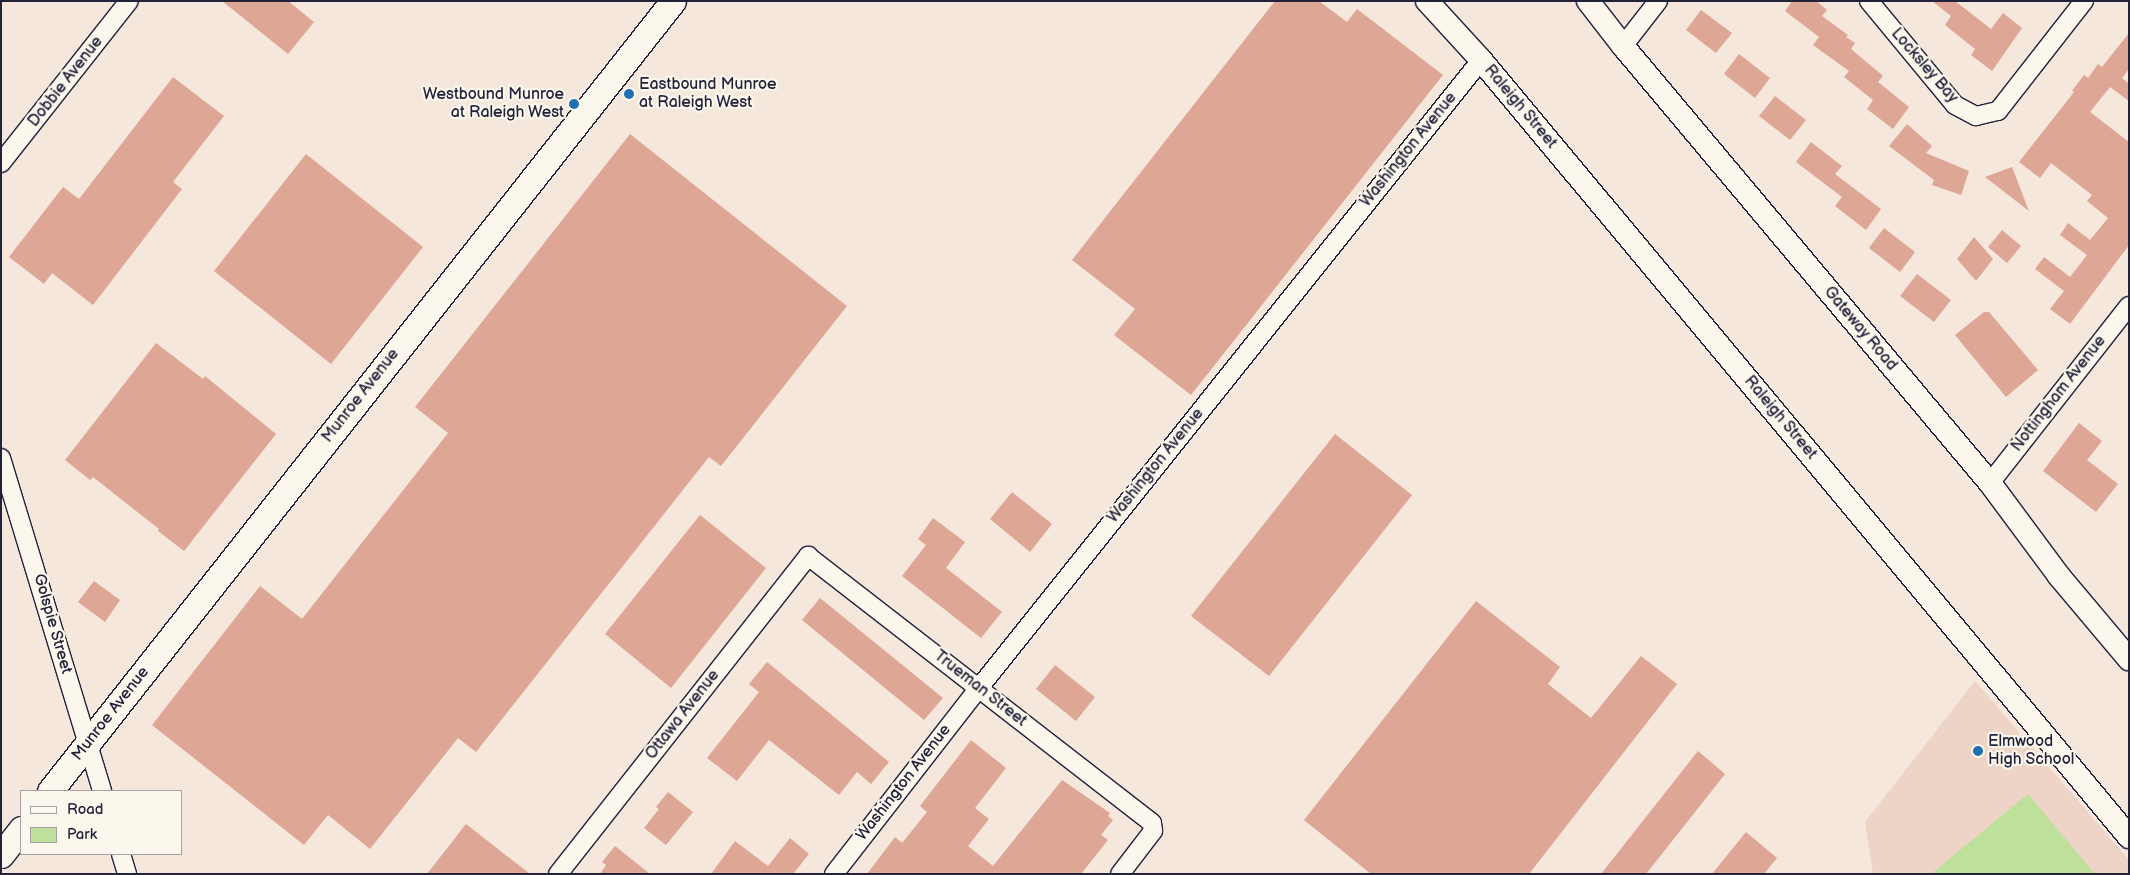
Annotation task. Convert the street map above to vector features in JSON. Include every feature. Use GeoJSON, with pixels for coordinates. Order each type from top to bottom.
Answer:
{"type":"FeatureCollection","features":[{"type":"Feature","properties":{"kind":"main road","name":"Munroe Avenue"},"geometry":{"type":"LineString","coordinates":[[51,790],[673,1]]}},
{"type":"Feature","properties":{"kind":"main road"},"geometry":{"type":"LineString","coordinates":[[1,855],[20,830]]}},
{"type":"Feature","properties":{"kind":"street","name":"Dobbie Avenue"},"geometry":{"type":"LineString","coordinates":[[1,163],[129,1]]}},
{"type":"Feature","properties":{"kind":"street","name":"Raleigh Street"},"geometry":{"type":"LineString","coordinates":[[1428,1],[1481,60],[2129,837]]}},
{"type":"Feature","properties":{"kind":"street","name":"Gateway Road"},"geometry":{"type":"LineString","coordinates":[[1588,1],[1623,46],[1990,483],[2059,576],[2127,653]]}},
{"type":"Feature","properties":{"kind":"street"},"geometry":{"type":"LineString","coordinates":[[1623,46],[1658,1]]}},
{"type":"Feature","properties":{"kind":"street","name":"Locksley Bay"},"geometry":{"type":"LineString","coordinates":[[1869,1],[1955,105],[1976,116],[1998,111],[2084,1]]}},
{"type":"Feature","properties":{"kind":"street","name":"Washington Avenue"},"geometry":{"type":"LineString","coordinates":[[834,874],[979,688],[1481,60]]}},
{"type":"Feature","properties":{"kind":"street","name":"Nottingham Avenue"},"geometry":{"type":"LineString","coordinates":[[1990,483],[2129,306]]}},
{"type":"Feature","properties":{"kind":"street","name":"Golspie Street"},"geometry":{"type":"LineString","coordinates":[[1,458],[102,790]]}},
{"type":"Feature","properties":{"kind":"street","name":"Trueman Street"},"geometry":{"type":"LineString","coordinates":[[808,556],[1152,823],[1153,831],[1120,874]]}},
{"type":"Feature","properties":{"kind":"street","name":"Ottawa Avenue"},"geometry":{"type":"LineString","coordinates":[[558,874],[808,556]]}},
{"type":"Feature","properties":{"kind":"street"},"geometry":{"type":"LineString","coordinates":[[121,855],[127,874]]}},
{"type":"Feature","properties":{"kind":"shaded area","name":"Elmwood High School"},"geometry":{"type":"Polygon","coordinates":[[[1975,681],[2129,860],[2129,874],[1873,874],[1865,822],[1975,681]]]}},
{"type":"Feature","properties":{"kind":"green space"},"geometry":{"type":"Polygon","coordinates":[[[2028,794],[2095,874],[1931,874],[2028,794]]]}},
{"type":"Feature","properties":{"kind":"building"},"geometry":{"type":"Polygon","coordinates":[[[222,1],[288,1],[314,22],[288,54],[222,1]]]}},
{"type":"Feature","properties":{"kind":"building"},"geometry":{"type":"Polygon","coordinates":[[[1275,1],[1319,1],[1347,22],[1357,9],[1443,75],[1191,395],[1114,335],[1135,309],[1072,260],[1275,1]]]}},
{"type":"Feature","properties":{"kind":"building"},"geometry":{"type":"Polygon","coordinates":[[[1792,1],[1816,1],[1827,10],[1822,16],[1848,35],[1846,37],[1855,43],[1851,49],[1883,76],[1878,82],[1909,107],[1893,129],[1867,109],[1873,100],[1844,77],[1849,71],[1813,45],[1819,37],[1785,11],[1792,1]]]}},
{"type":"Feature","properties":{"kind":"building"},"geometry":{"type":"Polygon","coordinates":[[[1932,1],[1955,1],[1991,29],[2003,13],[2022,28],[1992,71],[1971,55],[1975,49],[1945,25],[1951,16],[1932,1]]]}},
{"type":"Feature","properties":{"kind":"building"},"geometry":{"type":"Polygon","coordinates":[[[1701,10],[1732,33],[1716,53],[1686,30],[1701,10]]]}},
{"type":"Feature","properties":{"kind":"building"},"geometry":{"type":"Polygon","coordinates":[[[2129,33],[2129,69],[2122,78],[2129,84],[2129,101],[2110,87],[2090,112],[2129,142],[2129,245],[2070,324],[2050,309],[2064,291],[2035,269],[2044,257],[2070,277],[2087,255],[2060,235],[2068,223],[2090,240],[2108,218],[2087,201],[2092,195],[2051,163],[2040,178],[2019,162],[2074,92],[2072,91],[2084,75],[2088,78],[2098,64],[2102,67],[2129,33]]]}},
{"type":"Feature","properties":{"kind":"building"},"geometry":{"type":"Polygon","coordinates":[[[1739,54],[1770,78],[1755,98],[1724,74],[1739,54]]]}},
{"type":"Feature","properties":{"kind":"building"},"geometry":{"type":"Polygon","coordinates":[[[173,77],[224,116],[173,182],[182,189],[93,305],[52,273],[44,284],[9,257],[63,187],[79,199],[173,77]]]}},
{"type":"Feature","properties":{"kind":"building"},"geometry":{"type":"Polygon","coordinates":[[[1775,96],[1806,120],[1790,140],[1759,116],[1775,96]]]}},
{"type":"Feature","properties":{"kind":"building"},"geometry":{"type":"Polygon","coordinates":[[[1907,124],[1932,146],[1926,153],[1969,171],[1961,195],[1932,185],[1934,180],[1889,146],[1907,124]]]}},
{"type":"Feature","properties":{"kind":"building"},"geometry":{"type":"Polygon","coordinates":[[[630,134],[847,306],[721,466],[709,457],[476,752],[458,738],[370,849],[328,815],[304,845],[152,725],[260,586],[302,619],[448,433],[415,407],[630,134]]]}},
{"type":"Feature","properties":{"kind":"building"},"geometry":{"type":"Polygon","coordinates":[[[1811,142],[1842,166],[1835,174],[1881,209],[1866,230],[1835,206],[1842,197],[1796,162],[1811,142]]]}},
{"type":"Feature","properties":{"kind":"building"},"geometry":{"type":"Polygon","coordinates":[[[306,154],[423,247],[331,364],[214,271],[306,154]]]}},
{"type":"Feature","properties":{"kind":"building"},"geometry":{"type":"Polygon","coordinates":[[[2012,167],[2029,211],[1985,177],[2012,167]]]}},
{"type":"Feature","properties":{"kind":"building"},"geometry":{"type":"Polygon","coordinates":[[[1884,228],[1915,252],[1900,272],[1869,248],[1884,228]]]}},
{"type":"Feature","properties":{"kind":"building"},"geometry":{"type":"Polygon","coordinates":[[[2002,230],[2021,246],[2007,263],[1988,247],[2002,230]]]}},
{"type":"Feature","properties":{"kind":"building"},"geometry":{"type":"Polygon","coordinates":[[[1974,237],[1993,259],[1976,281],[1957,259],[1974,237]]]}},
{"type":"Feature","properties":{"kind":"building"},"geometry":{"type":"Polygon","coordinates":[[[1917,274],[1951,300],[1934,322],[1900,296],[1917,274]]]}},
{"type":"Feature","properties":{"kind":"building"},"geometry":{"type":"Polygon","coordinates":[[[1984,312],[1989,312],[2038,370],[2006,397],[1955,335],[1984,312]]]}},
{"type":"Feature","properties":{"kind":"building"},"geometry":{"type":"Polygon","coordinates":[[[156,343],[203,379],[205,376],[276,434],[184,551],[93,477],[90,480],[65,460],[156,343]]]}},
{"type":"Feature","properties":{"kind":"building"},"geometry":{"type":"Polygon","coordinates":[[[2079,423],[2102,441],[2087,460],[2118,484],[2096,512],[2043,471],[2079,423]]]}},
{"type":"Feature","properties":{"kind":"building"},"geometry":{"type":"Polygon","coordinates":[[[1335,434],[1412,495],[1269,676],[1191,616],[1335,434]]]}},
{"type":"Feature","properties":{"kind":"building"},"geometry":{"type":"Polygon","coordinates":[[[1012,492],[1052,524],[1030,552],[990,519],[1012,492]]]}},
{"type":"Feature","properties":{"kind":"building"},"geometry":{"type":"Polygon","coordinates":[[[700,515],[766,568],[671,688],[605,634],[700,515]]]}},
{"type":"Feature","properties":{"kind":"building"},"geometry":{"type":"Polygon","coordinates":[[[933,518],[965,542],[946,568],[1002,612],[981,638],[902,576],[926,545],[918,539],[933,518]]]}},
{"type":"Feature","properties":{"kind":"building"},"geometry":{"type":"Polygon","coordinates":[[[94,581],[120,600],[105,622],[78,602],[94,581]]]}},
{"type":"Feature","properties":{"kind":"building"},"geometry":{"type":"Polygon","coordinates":[[[820,598],[943,698],[924,720],[802,620],[820,598]]]}},
{"type":"Feature","properties":{"kind":"building"},"geometry":{"type":"Polygon","coordinates":[[[1476,601],[1560,667],[1548,684],[1591,718],[1641,656],[1677,684],[1529,874],[1371,874],[1304,820],[1476,601]]]}},
{"type":"Feature","properties":{"kind":"building"},"geometry":{"type":"Polygon","coordinates":[[[767,662],[889,762],[871,784],[857,772],[839,795],[769,740],[737,781],[707,758],[759,692],[749,684],[767,662]]]}},
{"type":"Feature","properties":{"kind":"building"},"geometry":{"type":"Polygon","coordinates":[[[1055,665],[1095,697],[1076,721],[1036,689],[1055,665]]]}},
{"type":"Feature","properties":{"kind":"building"},"geometry":{"type":"Polygon","coordinates":[[[971,740],[1006,768],[975,808],[989,819],[968,846],[993,866],[1062,780],[1110,813],[1108,816],[1113,820],[1101,835],[1108,840],[1081,874],[867,874],[895,837],[902,843],[927,812],[920,806],[971,740]]]}},
{"type":"Feature","properties":{"kind":"building"},"geometry":{"type":"Polygon","coordinates":[[[1698,751],[1725,774],[1646,874],[1601,874],[1698,751]]]}},
{"type":"Feature","properties":{"kind":"building"},"geometry":{"type":"Polygon","coordinates":[[[668,792],[693,812],[666,845],[644,828],[659,809],[656,807],[668,792]]]}},
{"type":"Feature","properties":{"kind":"building"},"geometry":{"type":"Polygon","coordinates":[[[466,824],[530,874],[427,874],[466,824]]]}},
{"type":"Feature","properties":{"kind":"building"},"geometry":{"type":"Polygon","coordinates":[[[1746,832],[1777,858],[1764,874],[1712,874],[1746,832]]]}},
{"type":"Feature","properties":{"kind":"building"},"geometry":{"type":"Polygon","coordinates":[[[790,838],[809,854],[793,874],[711,874],[735,841],[768,866],[790,838]]]}},
{"type":"Feature","properties":{"kind":"building"},"geometry":{"type":"Polygon","coordinates":[[[615,846],[650,874],[600,874],[606,865],[602,862],[615,846]]]}},
{"type":"Feature","properties":{"kind":"place","name":"Eastbound Munroe at Raleigh West"},"geometry":{"type":"Point","coordinates":[629,94]}},
{"type":"Feature","properties":{"kind":"place","name":"Westbound Munroe at Raleigh West"},"geometry":{"type":"Point","coordinates":[574,104]}},
{"type":"Feature","properties":{"kind":"place","name":"Elmwood High School"},"geometry":{"type":"Point","coordinates":[1978,751]}}]}
